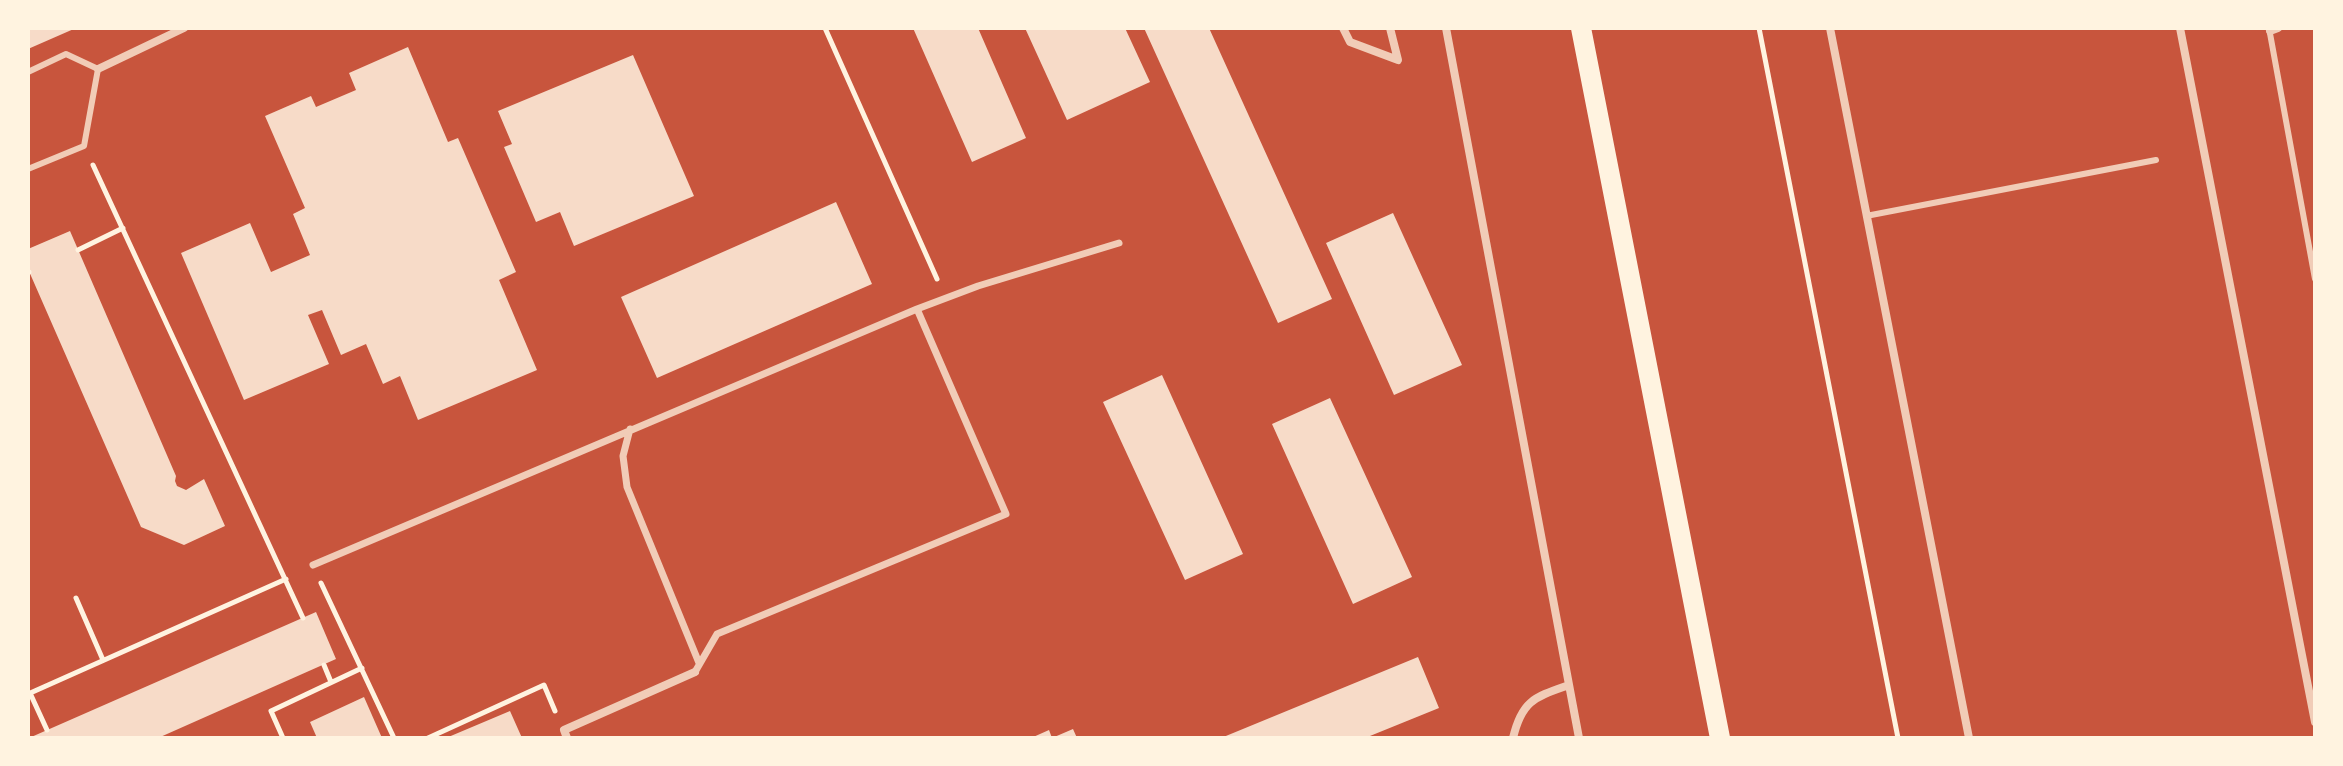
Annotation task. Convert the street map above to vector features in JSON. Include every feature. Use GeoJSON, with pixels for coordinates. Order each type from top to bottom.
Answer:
{"type":"FeatureCollection","features":[{"type":"Feature","properties":{"kind":"main road"},"geometry":{"type":"LineString","coordinates":[[1581,28],[1720,738]]}},
{"type":"Feature","properties":{"kind":"street"},"geometry":{"type":"LineString","coordinates":[[98,69],[184,28]]}},
{"type":"Feature","properties":{"kind":"street"},"geometry":{"type":"LineString","coordinates":[[1343,28],[1350,42],[1398,60],[1390,28]]}},
{"type":"Feature","properties":{"kind":"street"},"geometry":{"type":"LineString","coordinates":[[1446,28],[1579,738]]}},
{"type":"Feature","properties":{"kind":"street"},"geometry":{"type":"LineString","coordinates":[[1830,28],[1969,738]]}},
{"type":"Feature","properties":{"kind":"street"},"geometry":{"type":"LineString","coordinates":[[2180,28],[2315,722]]}},
{"type":"Feature","properties":{"kind":"street"},"geometry":{"type":"LineString","coordinates":[[313,565],[917,309],[1119,243]]}},
{"type":"Feature","properties":{"kind":"street"},"geometry":{"type":"LineString","coordinates":[[566,734],[697,668],[717,634],[1006,514],[917,309]]}},
{"type":"Feature","properties":{"kind":"street"},"geometry":{"type":"LineString","coordinates":[[630,429],[623,456],[627,487],[697,668]]}},
{"type":"Feature","properties":{"kind":"street"},"geometry":{"type":"LineString","coordinates":[[1513,738],[1516,724],[1534,697],[1569,685]]}},
{"type":"Feature","properties":{"kind":"lane"},"geometry":{"type":"LineString","coordinates":[[2272,29],[2315,279]]}},
{"type":"Feature","properties":{"kind":"lane"},"geometry":{"type":"LineString","coordinates":[[28,72],[66,54],[98,69],[84,146],[28,169]]}},
{"type":"Feature","properties":{"kind":"lane"},"geometry":{"type":"LineString","coordinates":[[1866,216],[2156,160]]}},
{"type":"Feature","properties":{"kind":"path"},"geometry":{"type":"LineString","coordinates":[[825,28],[946,299]]}},
{"type":"Feature","properties":{"kind":"path"},"geometry":{"type":"LineString","coordinates":[[1759,28],[1898,738]]}},
{"type":"Feature","properties":{"kind":"path"},"geometry":{"type":"LineString","coordinates":[[84,146],[303,618]]}},
{"type":"Feature","properties":{"kind":"path"},"geometry":{"type":"LineString","coordinates":[[78,250],[123,228]]}},
{"type":"Feature","properties":{"kind":"path"},"geometry":{"type":"LineString","coordinates":[[47,730],[29,694],[313,565],[394,738]]}},
{"type":"Feature","properties":{"kind":"path"},"geometry":{"type":"LineString","coordinates":[[76,598],[103,660]]}},
{"type":"Feature","properties":{"kind":"path"},"geometry":{"type":"LineString","coordinates":[[324,665],[331,683]]}},
{"type":"Feature","properties":{"kind":"path"},"geometry":{"type":"LineString","coordinates":[[283,738],[271,711],[362,668]]}},
{"type":"Feature","properties":{"kind":"path"},"geometry":{"type":"LineString","coordinates":[[428,738],[544,685],[566,734]]}},
{"type":"Feature","properties":{"kind":"building"},"geometry":{"type":"Polygon","coordinates":[[[28,28],[76,28],[28,49],[28,28]]]}},
{"type":"Feature","properties":{"kind":"building"},"geometry":{"type":"Polygon","coordinates":[[[913,28],[978,28],[1026,138],[972,162],[913,28]]]}},
{"type":"Feature","properties":{"kind":"building"},"geometry":{"type":"Polygon","coordinates":[[[1025,28],[1125,28],[1150,82],[1067,120],[1025,28]]]}},
{"type":"Feature","properties":{"kind":"building"},"geometry":{"type":"Polygon","coordinates":[[[1144,28],[1209,28],[1332,299],[1278,323],[1144,28]]]}},
{"type":"Feature","properties":{"kind":"building"},"geometry":{"type":"Polygon","coordinates":[[[408,47],[448,142],[458,138],[516,272],[499,280],[537,370],[418,420],[400,376],[383,384],[366,344],[341,355],[322,310],[308,315],[329,364],[244,400],[181,253],[250,223],[271,272],[310,255],[293,214],[305,208],[265,116],[311,96],[316,107],[356,90],[349,73],[408,47]]]}},
{"type":"Feature","properties":{"kind":"building"},"geometry":{"type":"Polygon","coordinates":[[[633,55],[694,196],[574,246],[560,212],[536,222],[504,147],[512,144],[498,111],[633,55]]]}},
{"type":"Feature","properties":{"kind":"building"},"geometry":{"type":"Polygon","coordinates":[[[836,202],[872,284],[657,378],[621,297],[836,202]]]}},
{"type":"Feature","properties":{"kind":"building"},"geometry":{"type":"Polygon","coordinates":[[[1393,213],[1462,365],[1394,395],[1326,243],[1393,213]]]}},
{"type":"Feature","properties":{"kind":"building"},"geometry":{"type":"Polygon","coordinates":[[[70,231],[176,476],[177,486],[186,490],[204,479],[225,526],[184,545],[141,527],[28,269],[28,249],[70,231]]]}},
{"type":"Feature","properties":{"kind":"building"},"geometry":{"type":"Polygon","coordinates":[[[1162,375],[1243,554],[1185,580],[1103,402],[1162,375]]]}},
{"type":"Feature","properties":{"kind":"building"},"geometry":{"type":"Polygon","coordinates":[[[1330,398],[1412,577],[1353,604],[1272,424],[1330,398]]]}},
{"type":"Feature","properties":{"kind":"building"},"geometry":{"type":"Polygon","coordinates":[[[316,612],[336,659],[158,738],[29,738],[316,612]]]}},
{"type":"Feature","properties":{"kind":"building"},"geometry":{"type":"Polygon","coordinates":[[[1418,657],[1439,708],[1365,738],[1221,738],[1418,657]]]}},
{"type":"Feature","properties":{"kind":"building"},"geometry":{"type":"Polygon","coordinates":[[[364,697],[382,738],[317,738],[310,722],[364,697]]]}},
{"type":"Feature","properties":{"kind":"building"},"geometry":{"type":"Polygon","coordinates":[[[510,711],[522,738],[446,738],[510,711]]]}},
{"type":"Feature","properties":{"kind":"building"},"geometry":{"type":"Polygon","coordinates":[[[1073,729],[1077,738],[1052,738],[1073,729]]]}},
{"type":"Feature","properties":{"kind":"building"},"geometry":{"type":"Polygon","coordinates":[[[1049,730],[1052,738],[1031,738],[1049,730]]]}}]}
